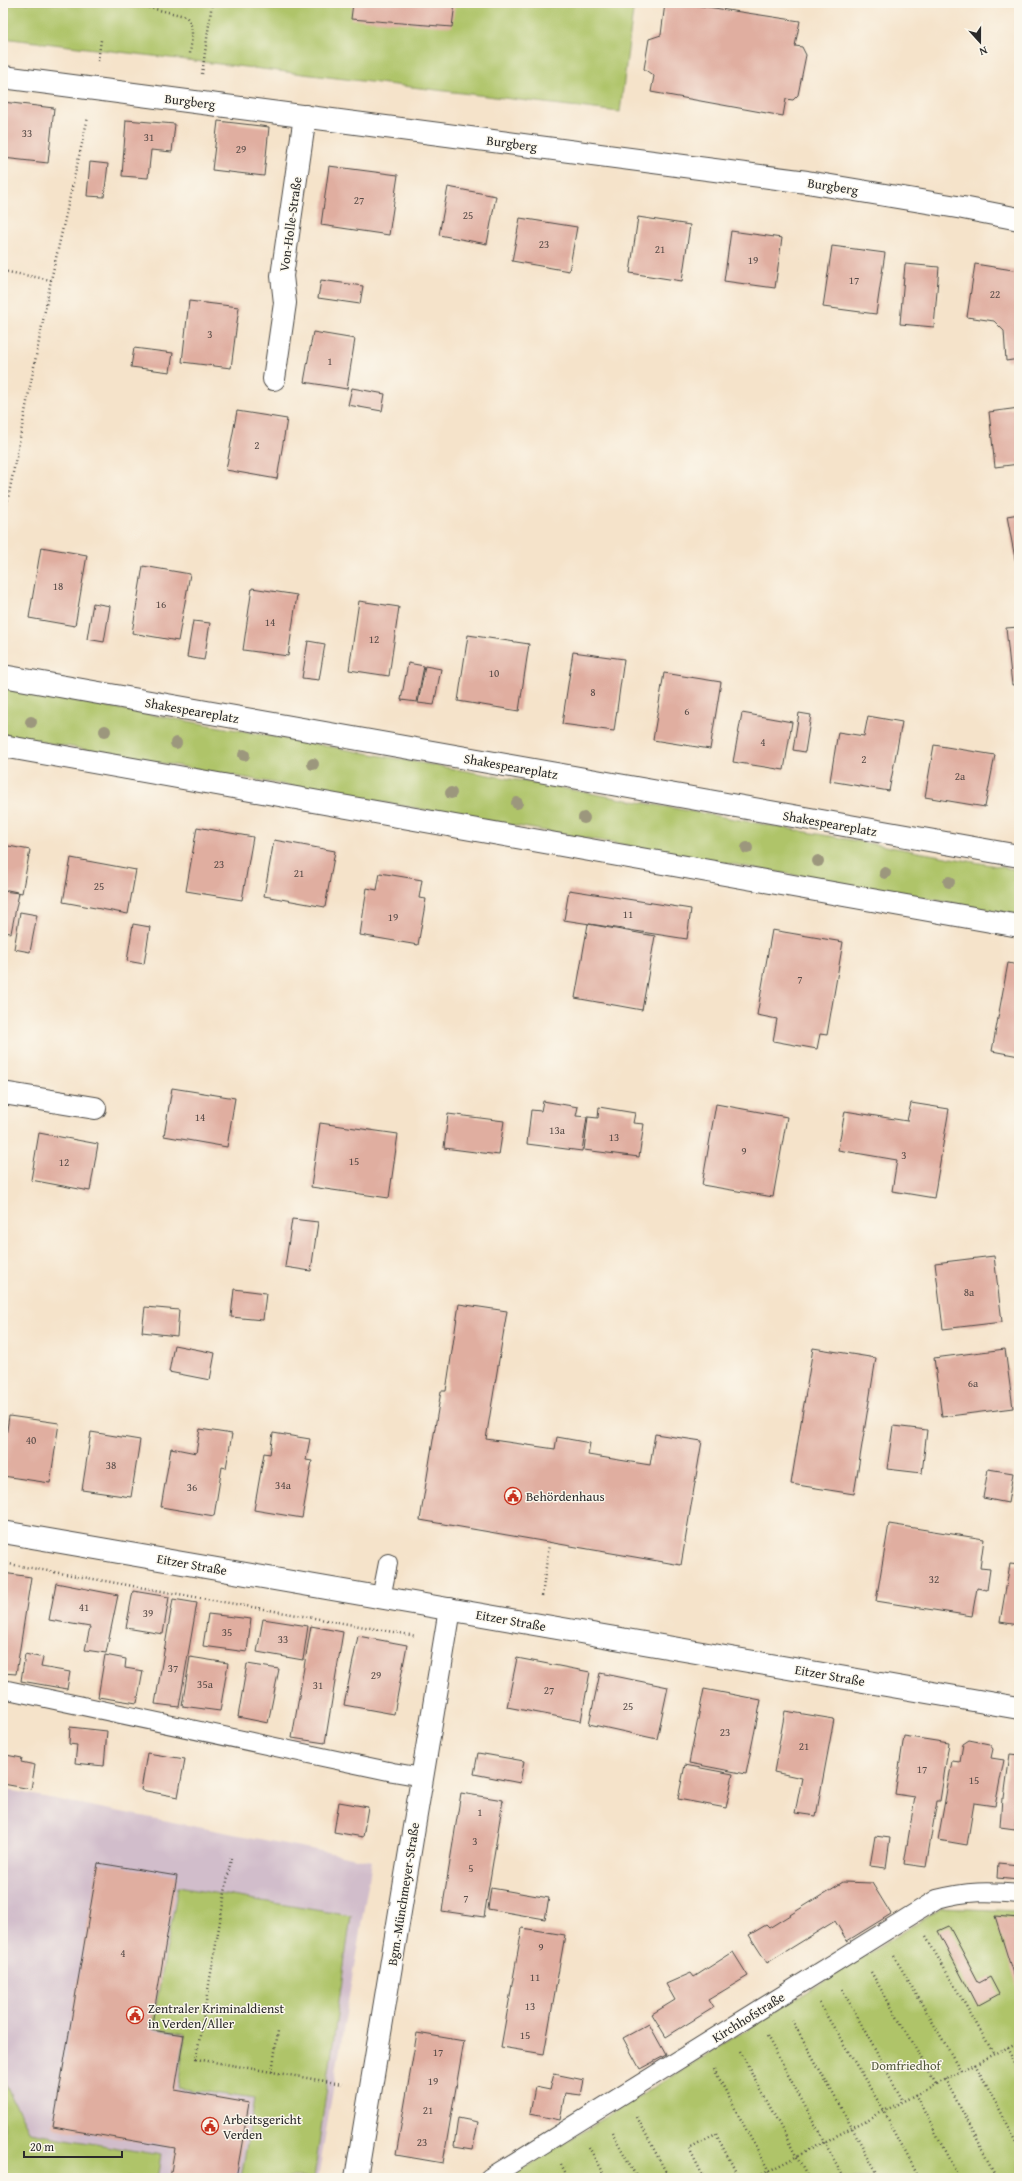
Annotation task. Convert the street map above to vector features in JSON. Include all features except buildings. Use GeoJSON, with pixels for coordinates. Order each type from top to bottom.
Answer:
{"type":"FeatureCollection","features":[{"type":"Feature","properties":{"kind":"street","name":"Burgberg"},"geometry":{"type":"LineString","coordinates":[[3,77],[807,182],[963,208],[1019,220]]}},
{"type":"Feature","properties":{"kind":"street","name":"Von-Holle-Straße"},"geometry":{"type":"LineString","coordinates":[[274,380],[285,303],[282,276],[305,116]]}},
{"type":"Feature","properties":{"kind":"street","name":"Shakespeareplatz"},"geometry":{"type":"LineString","coordinates":[[3,676],[1019,856]]}},
{"type":"Feature","properties":{"kind":"street"},"geometry":{"type":"LineString","coordinates":[[3,746],[1019,926]]}},
{"type":"Feature","properties":{"kind":"street"},"geometry":{"type":"LineString","coordinates":[[3,1093],[95,1108]]}},
{"type":"Feature","properties":{"kind":"street","name":"Eitzer Straße"},"geometry":{"type":"LineString","coordinates":[[3,1532],[1019,1708]]}},
{"type":"Feature","properties":{"kind":"street","name":"Bgm.-Münchmeyer-Straße"},"geometry":{"type":"LineString","coordinates":[[356,2178],[450,1610]]}},
{"type":"Feature","properties":{"kind":"lane"},"geometry":{"type":"LineString","coordinates":[[382,1598],[388,1563]]}},
{"type":"Feature","properties":{"kind":"lane"},"geometry":{"type":"LineString","coordinates":[[3,1689],[422,1777]]}},
{"type":"Feature","properties":{"kind":"lane","name":"Kirchhofstraße"},"geometry":{"type":"LineString","coordinates":[[489,2178],[937,1899],[957,1894],[984,1891],[1019,1894]]}},
{"type":"Feature","properties":{"kind":"path"},"geometry":{"type":"LineString","coordinates":[[129,3],[185,16],[190,20],[192,25],[190,54]]}},
{"type":"Feature","properties":{"kind":"path"},"geometry":{"type":"LineString","coordinates":[[204,56],[212,3]]}},
{"type":"Feature","properties":{"kind":"path"},"geometry":{"type":"LineString","coordinates":[[3,524],[51,280],[94,89]]}},
{"type":"Feature","properties":{"kind":"path"},"geometry":{"type":"LineString","coordinates":[[3,272],[51,280]]}},
{"type":"Feature","properties":{"kind":"path"},"geometry":{"type":"LineString","coordinates":[[542,1596],[549,1545]]}},
{"type":"Feature","properties":{"kind":"path"},"geometry":{"type":"LineString","coordinates":[[3,1563],[422,1638]]}},
{"type":"Feature","properties":{"kind":"path"},"geometry":{"type":"LineString","coordinates":[[231,1858],[196,2059],[370,2089]]}},
{"type":"Feature","properties":{"kind":"path"},"geometry":{"type":"LineString","coordinates":[[922,1930],[994,2054]]}},
{"type":"Feature","properties":{"kind":"path"},"geometry":{"type":"LineString","coordinates":[[890,1949],[961,2071]]}},
{"type":"Feature","properties":{"kind":"path"},"geometry":{"type":"LineString","coordinates":[[870,1971],[936,2084]]}},
{"type":"Feature","properties":{"kind":"path"},"geometry":{"type":"LineString","coordinates":[[838,1982],[903,2101]]}},
{"type":"Feature","properties":{"kind":"path"},"geometry":{"type":"LineString","coordinates":[[815,1996],[884,2111],[919,2178]]}},
{"type":"Feature","properties":{"kind":"path"},"geometry":{"type":"LineString","coordinates":[[788,2013],[853,2127],[880,2178]]}},
{"type":"Feature","properties":{"kind":"path"},"geometry":{"type":"LineString","coordinates":[[272,2072],[278,2031]]}},
{"type":"Feature","properties":{"kind":"path"},"geometry":{"type":"LineString","coordinates":[[766,2035],[844,2178]]}},
{"type":"Feature","properties":{"kind":"path"},"geometry":{"type":"LineString","coordinates":[[755,2178],[1019,2040]]}},
{"type":"Feature","properties":{"kind":"path"},"geometry":{"type":"LineString","coordinates":[[737,2045],[808,2178]]}},
{"type":"Feature","properties":{"kind":"path"},"geometry":{"type":"LineString","coordinates":[[1006,2047],[1019,2070]]}},
{"type":"Feature","properties":{"kind":"path"},"geometry":{"type":"LineString","coordinates":[[975,2063],[1019,2146]]}},
{"type":"Feature","properties":{"kind":"path"},"geometry":{"type":"LineString","coordinates":[[714,2068],[772,2178]]}},
{"type":"Feature","properties":{"kind":"path"},"geometry":{"type":"LineString","coordinates":[[945,2079],[998,2178]]}},
{"type":"Feature","properties":{"kind":"path"},"geometry":{"type":"LineString","coordinates":[[915,2094],[958,2178]]}},
{"type":"Feature","properties":{"kind":"path"},"geometry":{"type":"LineString","coordinates":[[637,2116],[669,2178]]}},
{"type":"Feature","properties":{"kind":"path"},"geometry":{"type":"LineString","coordinates":[[608,2125],[636,2178]]}},
{"type":"Feature","properties":{"kind":"path"},"geometry":{"type":"LineString","coordinates":[[704,2178],[689,2148],[716,2134],[739,2178]]}},
{"type":"Feature","properties":{"kind":"path"},"geometry":{"type":"LineString","coordinates":[[588,2146],[605,2178]]}},
{"type":"Feature","properties":{"kind":"path"},"geometry":{"type":"LineString","coordinates":[[557,2157],[568,2178]]}},
{"type":"Feature","properties":{"kind":"shaded area"},"geometry":{"type":"Polygon","coordinates":[[[3,1789],[372,1861],[318,2178],[3,2178],[3,1789]]]}},
{"type":"Feature","properties":{"kind":"green space"},"geometry":{"type":"Polygon","coordinates":[[[3,3],[634,3],[620,112],[3,38],[3,3]]]}},
{"type":"Feature","properties":{"kind":"green space"},"geometry":{"type":"Polygon","coordinates":[[[3,688],[1019,870],[1019,915],[3,735],[3,688]]]}},
{"type":"Feature","properties":{"kind":"green space"},"geometry":{"type":"Polygon","coordinates":[[[178,1887],[351,1916],[314,2178],[241,2178],[255,2099],[178,2088],[185,2034],[152,2028],[178,1887]]]}},
{"type":"Feature","properties":{"kind":"green space","name":"Domfriedhof"},"geometry":{"type":"Polygon","coordinates":[[[942,1908],[1019,1911],[1019,2178],[508,2178],[942,1908]]]}},
{"type":"Feature","properties":{"kind":"green space"},"geometry":{"type":"Polygon","coordinates":[[[3,2080],[30,2133],[161,2155],[157,2178],[3,2178],[3,2080]]]}},
{"type":"Feature","properties":{"kind":"place","name":"Behördenhaus"},"geometry":{"type":"Point","coordinates":[513,1496]}},
{"type":"Feature","properties":{"kind":"place","name":"Zentraler Kriminaldienst in Verden/Aller"},"geometry":{"type":"Point","coordinates":[135,2015]}},
{"type":"Feature","properties":{"kind":"place","name":"Arbeitsgericht Verden"},"geometry":{"type":"Point","coordinates":[210,2126]}}]}
